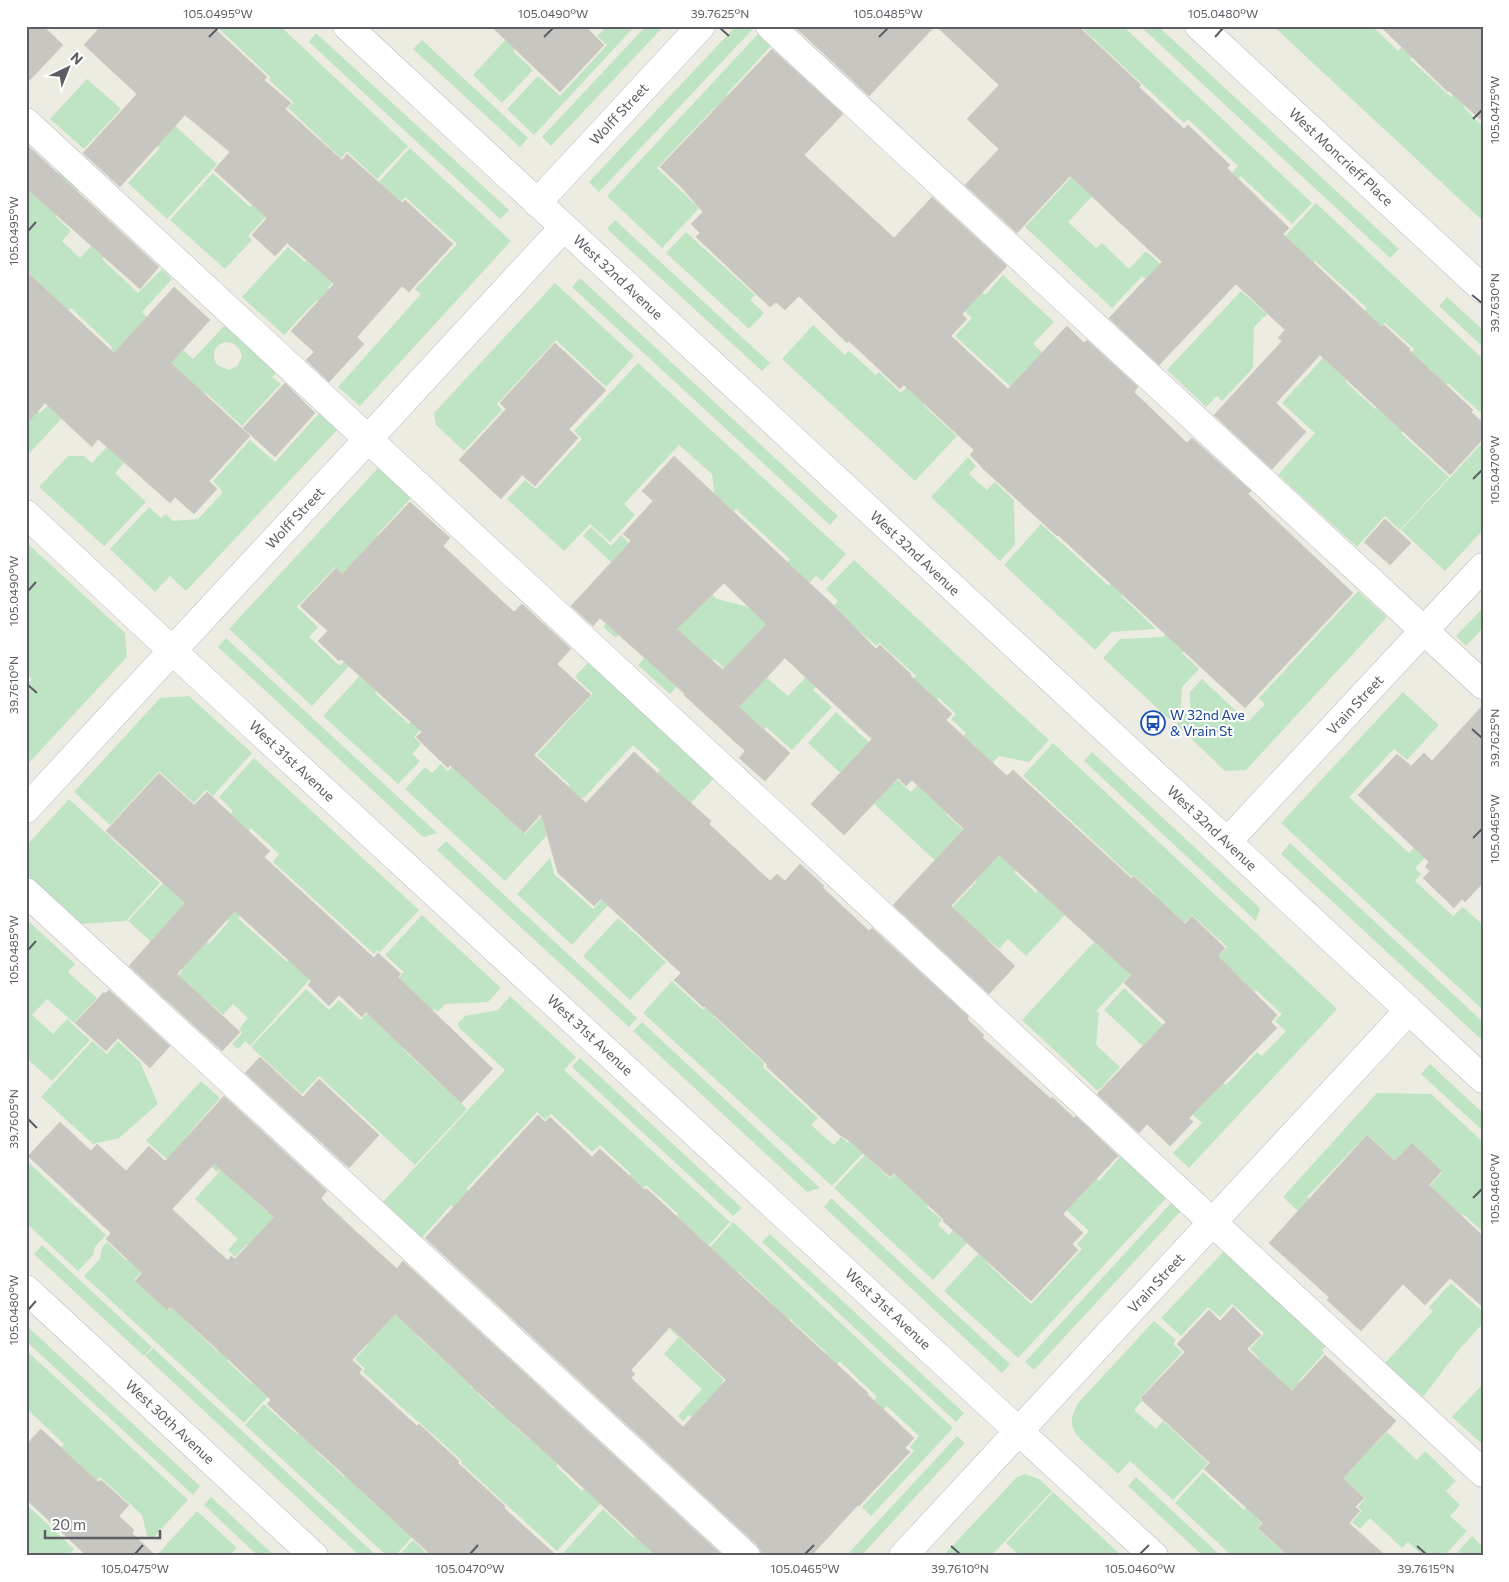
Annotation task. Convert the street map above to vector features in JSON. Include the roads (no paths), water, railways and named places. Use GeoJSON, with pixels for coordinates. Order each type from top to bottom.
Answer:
{"type":"FeatureCollection","features":[{"type":"Feature","properties":{"kind":"street","name":"West 32nd Avenue"},"geometry":{"type":"LineString","coordinates":[[347,26],[1483,1079]]}},
{"type":"Feature","properties":{"kind":"street","name":"Wolff Street"},"geometry":{"type":"LineString","coordinates":[[537,203],[701,26]]}},
{"type":"Feature","properties":{"kind":"street"},"geometry":{"type":"LineString","coordinates":[[770,26],[1483,685]]}},
{"type":"Feature","properties":{"kind":"street","name":"West Moncrieff Place"},"geometry":{"type":"LineString","coordinates":[[1199,26],[1483,289]]}},
{"type":"Feature","properties":{"kind":"street"},"geometry":{"type":"LineString","coordinates":[[26,122],[1483,1473]]}},
{"type":"Feature","properties":{"kind":"street","name":"Wolff Street"},"geometry":{"type":"LineString","coordinates":[[26,809],[564,227]]}},
{"type":"Feature","properties":{"kind":"street","name":"West 31st Avenue"},"geometry":{"type":"LineString","coordinates":[[26,514],[1154,1556]]}},
{"type":"Feature","properties":{"kind":"street","name":"Vrain Street"},"geometry":{"type":"LineString","coordinates":[[1227,842],[1483,567]]}},
{"type":"Feature","properties":{"kind":"street"},"geometry":{"type":"LineString","coordinates":[[26,892],[746,1556]]}},
{"type":"Feature","properties":{"kind":"street","name":"Vrain Street"},"geometry":{"type":"LineString","coordinates":[[903,1556],[1409,1010]]}},
{"type":"Feature","properties":{"kind":"street","name":"West 30th Avenue"},"geometry":{"type":"LineString","coordinates":[[26,1289],[314,1556]]}},
{"type":"Feature","properties":{"kind":"place","name":"W 32nd Ave & Vrain St"},"geometry":{"type":"Point","coordinates":[1153,723]}}]}
